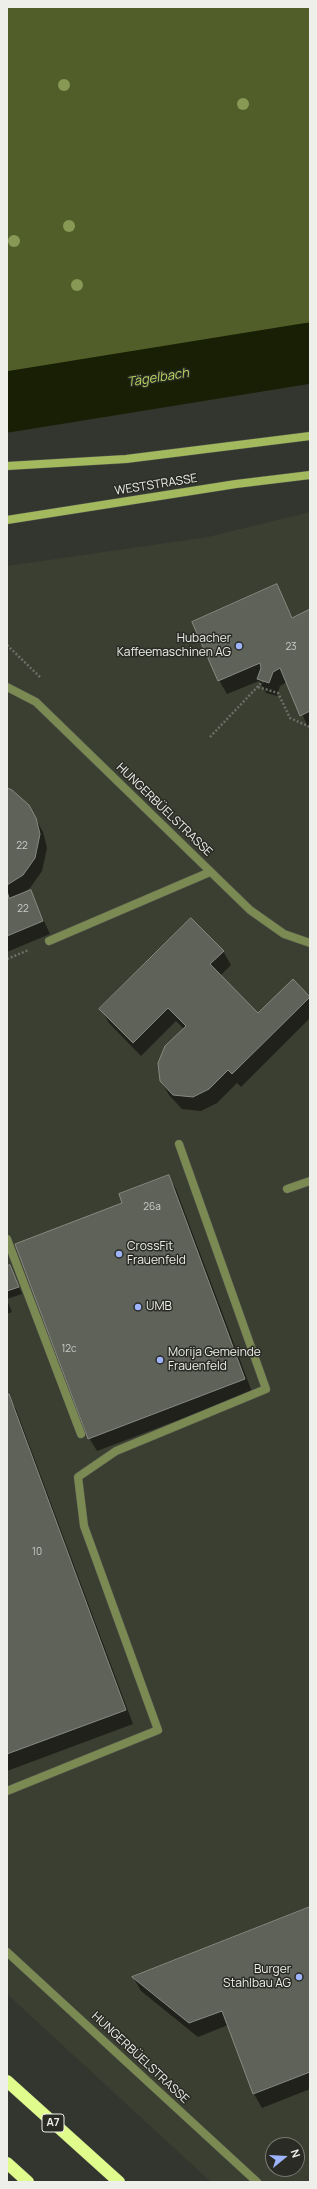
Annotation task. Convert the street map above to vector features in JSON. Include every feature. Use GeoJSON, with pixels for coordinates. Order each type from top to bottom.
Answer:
{"type":"FeatureCollection","features":[{"type":"Feature","properties":{"kind":"highway","name":"A7"},"geometry":{"type":"LineString","coordinates":[[7,2081],[119,2182]]}},
{"type":"Feature","properties":{"kind":"highway"},"geometry":{"type":"LineString","coordinates":[[7,2163],[28,2182]]}},
{"type":"Feature","properties":{"kind":"main road"},"geometry":{"type":"LineString","coordinates":[[299,436],[310,432]]}},
{"type":"Feature","properties":{"kind":"main road"},"geometry":{"type":"LineString","coordinates":[[7,466],[126,459],[299,436],[310,436]]}},
{"type":"Feature","properties":{"kind":"main road","name":"WESTSTRASSE"},"geometry":{"type":"LineString","coordinates":[[7,520],[236,484],[310,475]]}},
{"type":"Feature","properties":{"kind":"street","name":"HUNGERBÜELSTRASSE"},"geometry":{"type":"LineString","coordinates":[[7,687],[36,702],[250,910],[284,934],[310,942]]}},
{"type":"Feature","properties":{"kind":"street"},"geometry":{"type":"LineString","coordinates":[[49,941],[210,872]]}},
{"type":"Feature","properties":{"kind":"street"},"geometry":{"type":"LineString","coordinates":[[7,1791],[158,1730],[84,1526],[78,1477],[116,1451],[266,1389],[179,1144]]}},
{"type":"Feature","properties":{"kind":"street"},"geometry":{"type":"LineString","coordinates":[[287,1189],[310,1181]]}},
{"type":"Feature","properties":{"kind":"street"},"geometry":{"type":"LineString","coordinates":[[7,1239],[82,1434]]}},
{"type":"Feature","properties":{"kind":"street","name":"HUNGERBÜELSTRASSE"},"geometry":{"type":"LineString","coordinates":[[7,1952],[257,2182]]}},
{"type":"Feature","properties":{"kind":"path"},"geometry":{"type":"LineString","coordinates":[[7,645],[42,680]]}},
{"type":"Feature","properties":{"kind":"path"},"geometry":{"type":"LineString","coordinates":[[210,737],[263,681]]}},
{"type":"Feature","properties":{"kind":"path"},"geometry":{"type":"LineString","coordinates":[[258,687],[278,693],[290,718],[310,727]]}},
{"type":"Feature","properties":{"kind":"shaded area"},"geometry":{"type":"Polygon","coordinates":[[[310,512],[310,2182],[211,2182],[7,1994],[7,566],[208,537],[310,512]]]}},
{"type":"Feature","properties":{"kind":"green space"},"geometry":{"type":"Polygon","coordinates":[[[7,7],[310,7],[310,338],[7,380],[7,7]]]}},
{"type":"Feature","properties":{"kind":"green space"},"geometry":{"type":"Polygon","coordinates":[[[310,336],[310,373],[229,383],[7,424],[7,379],[310,336]]]}},
{"type":"Feature","properties":{"kind":"building"},"geometry":{"type":"Polygon","coordinates":[[[277,584],[292,618],[310,609],[310,711],[300,716],[280,668],[273,672],[269,683],[257,679],[261,668],[260,663],[218,681],[192,622],[277,584]]]}},
{"type":"Feature","properties":{"kind":"building"},"geometry":{"type":"Polygon","coordinates":[[[7,788],[12,790],[29,805],[36,818],[40,834],[35,858],[23,875],[7,885],[7,788]]]}},
{"type":"Feature","properties":{"kind":"building"},"geometry":{"type":"Polygon","coordinates":[[[31,890],[43,921],[7,936],[7,891],[9,898],[31,890]]]}},
{"type":"Feature","properties":{"kind":"building"},"geometry":{"type":"Polygon","coordinates":[[[191,918],[224,951],[210,964],[258,1013],[293,979],[310,997],[232,1074],[228,1070],[209,1089],[193,1097],[173,1095],[160,1081],[158,1063],[165,1046],[186,1026],[168,1008],[133,1043],[99,1009],[191,918]]]}},
{"type":"Feature","properties":{"kind":"building"},"geometry":{"type":"Polygon","coordinates":[[[169,1175],[245,1379],[88,1439],[15,1244],[122,1203],[119,1194],[169,1175]]]}},
{"type":"Feature","properties":{"kind":"building"},"geometry":{"type":"Polygon","coordinates":[[[10,1265],[19,1287],[7,1291],[7,1266],[10,1265]]]}},
{"type":"Feature","properties":{"kind":"building"},"geometry":{"type":"Polygon","coordinates":[[[7,1394],[9,1394],[126,1710],[7,1754],[7,1394]]]}},
{"type":"Feature","properties":{"kind":"building"},"geometry":{"type":"Polygon","coordinates":[[[310,1907],[310,2072],[253,2094],[222,2011],[189,2023],[132,1977],[310,1907]]]}},
{"type":"Feature","properties":{"kind":"waterway","name":"Tägelbach"},"geometry":{"type":"LineString","coordinates":[[7,402],[310,353]]}},
{"type":"Feature","properties":{"kind":"place","name":"Hubacher Kaffeemaschinen AG"},"geometry":{"type":"Point","coordinates":[239,646]}},
{"type":"Feature","properties":{"kind":"place","name":"CrossFit Frauenfeld"},"geometry":{"type":"Point","coordinates":[119,1254]}},
{"type":"Feature","properties":{"kind":"place","name":"UMB"},"geometry":{"type":"Point","coordinates":[138,1307]}},
{"type":"Feature","properties":{"kind":"place","name":"Morija Gemeinde Frauenfeld"},"geometry":{"type":"Point","coordinates":[160,1360]}},
{"type":"Feature","properties":{"kind":"place","name":"Burger Stahlbau AG"},"geometry":{"type":"Point","coordinates":[299,1977]}}]}
